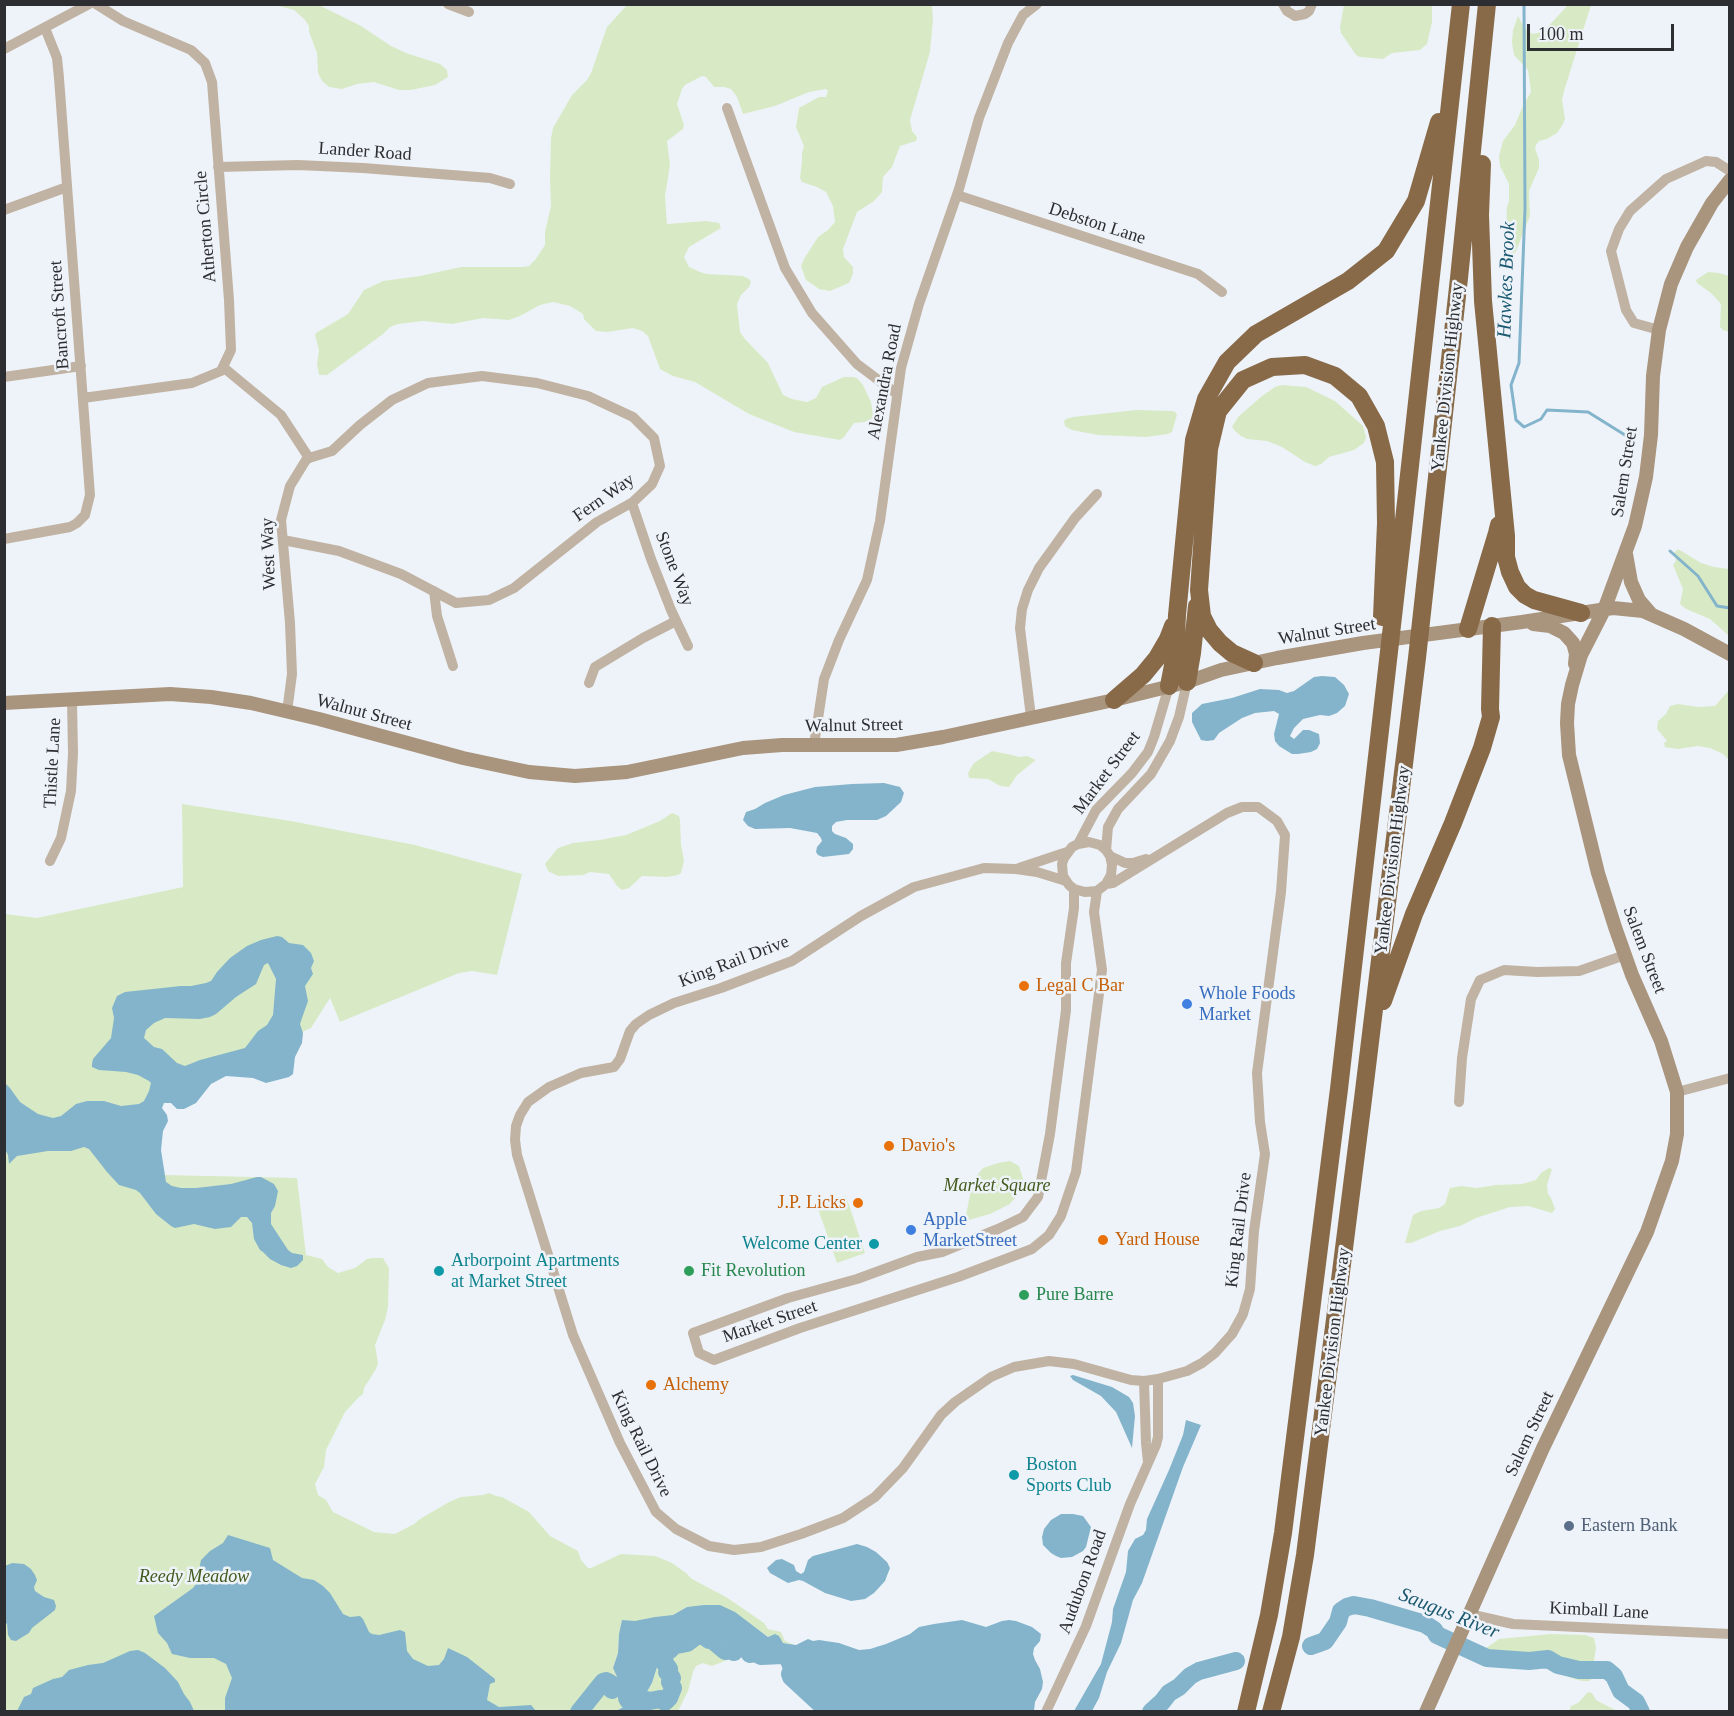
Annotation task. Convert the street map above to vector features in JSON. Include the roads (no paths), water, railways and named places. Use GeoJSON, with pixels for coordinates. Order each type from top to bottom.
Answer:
{"type":"FeatureCollection","features":[{"type":"Feature","properties":{"kind":"highway","name":"Yankee Division Highway"},"geometry":{"type":"LineString","coordinates":[[1246,1712],[1275,1585],[1284,1527],[1339,1089],[1389,654],[1387,617],[1461,4]]}},
{"type":"Feature","properties":{"kind":"highway","name":"Yankee Division Highway"},"geometry":{"type":"LineString","coordinates":[[1271,1712],[1291,1637],[1305,1555],[1418,658],[1487,4]]}},
{"type":"Feature","properties":{"kind":"highway"},"geometry":{"type":"LineString","coordinates":[[1481,65],[1483,118],[1480,215],[1483,301],[1506,536],[1506,557],[1509,572],[1525,595],[1534,600],[1581,613]]}},
{"type":"Feature","properties":{"kind":"highway"},"geometry":{"type":"LineString","coordinates":[[1169,686],[1175,655],[1194,440],[1206,399],[1227,362],[1256,334],[1348,281],[1386,251],[1416,201],[1454,68]]}},
{"type":"Feature","properties":{"kind":"highway"},"geometry":{"type":"LineString","coordinates":[[1187,682],[1199,590],[1209,449],[1218,411],[1243,380],[1272,367],[1305,365],[1335,376],[1359,396],[1376,426],[1385,462],[1387,617]]}},
{"type":"Feature","properties":{"kind":"highway"},"geometry":{"type":"LineString","coordinates":[[1468,629],[1497,533],[1502,500]]}},
{"type":"Feature","properties":{"kind":"highway"},"geometry":{"type":"LineString","coordinates":[[1199,590],[1202,616],[1209,630],[1232,653],[1254,663]]}},
{"type":"Feature","properties":{"kind":"highway"},"geometry":{"type":"LineString","coordinates":[[1114,700],[1143,675],[1157,658],[1168,639],[1177,615]]}},
{"type":"Feature","properties":{"kind":"highway"},"geometry":{"type":"LineString","coordinates":[[1370,1040],[1414,914],[1453,823],[1488,728],[1491,717],[1492,626]]}},
{"type":"Feature","properties":{"kind":"highway"},"geometry":{"type":"LineString","coordinates":[[1233,1712],[1275,1585]]}},
{"type":"Feature","properties":{"kind":"main road","name":"Salem Street"},"geometry":{"type":"LineString","coordinates":[[1426,1712],[1542,1448],[1647,1232],[1672,1161],[1677,1134],[1677,1092],[1661,1041],[1625,955],[1598,873],[1569,755],[1568,704],[1581,655],[1604,610],[1635,526],[1646,477],[1651,435],[1653,376],[1659,330],[1671,284],[1687,247],[1712,203],[1730,180]]}},
{"type":"Feature","properties":{"kind":"main road"},"geometry":{"type":"LineString","coordinates":[[1625,552],[1631,582],[1639,600],[1652,615]]}},
{"type":"Feature","properties":{"kind":"main road","name":"Walnut Street"},"geometry":{"type":"LineString","coordinates":[[4,703],[173,694],[211,697],[251,703],[463,758],[529,771],[575,776],[627,772],[743,748],[782,745],[896,745],[943,738],[1114,700],[1254,663],[1363,643],[1613,608],[1643,611],[1684,629],[1730,654]]}},
{"type":"Feature","properties":{"kind":"main road"},"geometry":{"type":"LineString","coordinates":[[1522,622],[1550,626],[1564,633],[1573,643],[1576,654],[1572,685]]}},
{"type":"Feature","properties":{"kind":"street"},"geometry":{"type":"LineString","coordinates":[[4,49],[89,4]]}},
{"type":"Feature","properties":{"kind":"street","name":"Atherton Circle"},"geometry":{"type":"LineString","coordinates":[[96,4],[123,21],[191,50],[205,63],[212,82],[231,350],[223,367]]}},
{"type":"Feature","properties":{"kind":"street"},"geometry":{"type":"LineString","coordinates":[[448,4],[469,12]]}},
{"type":"Feature","properties":{"kind":"street","name":"Alexandra Road"},"geometry":{"type":"LineString","coordinates":[[814,745],[824,679],[867,580],[880,521],[901,368],[919,304],[957,195],[980,118],[1008,43],[1023,15],[1037,4]]}},
{"type":"Feature","properties":{"kind":"street"},"geometry":{"type":"LineString","coordinates":[[1283,4],[1287,12],[1295,16],[1305,14],[1312,4]]}},
{"type":"Feature","properties":{"kind":"street","name":"Bancroft Street"},"geometry":{"type":"LineString","coordinates":[[4,539],[70,527],[85,515],[90,495],[57,58],[45,28]]}},
{"type":"Feature","properties":{"kind":"street"},"geometry":{"type":"LineString","coordinates":[[727,108],[785,268],[812,313],[857,364],[897,394]]}},
{"type":"Feature","properties":{"kind":"street"},"geometry":{"type":"LineString","coordinates":[[1659,330],[1634,323],[1626,310],[1611,251],[1619,229],[1630,211],[1666,179],[1706,161],[1716,162],[1730,171]]}},
{"type":"Feature","properties":{"kind":"street","name":"Lander Road"},"geometry":{"type":"LineString","coordinates":[[218,167],[298,165],[363,168],[490,178],[510,184]]}},
{"type":"Feature","properties":{"kind":"street"},"geometry":{"type":"LineString","coordinates":[[4,210],[67,187]]}},
{"type":"Feature","properties":{"kind":"street","name":"Debston Lane"},"geometry":{"type":"LineString","coordinates":[[957,195],[1198,274],[1222,292]]}},
{"type":"Feature","properties":{"kind":"street"},"geometry":{"type":"LineString","coordinates":[[4,377],[81,366]]}},
{"type":"Feature","properties":{"kind":"street"},"geometry":{"type":"LineString","coordinates":[[83,398],[192,382],[221,371],[223,367],[281,415],[309,459]]}},
{"type":"Feature","properties":{"kind":"street","name":"Fern Way"},"geometry":{"type":"LineString","coordinates":[[283,540],[339,551],[401,574],[456,603],[489,600],[514,588],[597,522],[632,503],[652,484],[660,465],[654,438],[633,417],[588,396],[537,383],[482,376],[428,383],[392,400],[360,425],[332,452],[309,459]]}},
{"type":"Feature","properties":{"kind":"street","name":"West Way"},"geometry":{"type":"LineString","coordinates":[[287,712],[292,674],[281,520],[290,486],[306,460],[309,459]]}},
{"type":"Feature","properties":{"kind":"street"},"geometry":{"type":"LineString","coordinates":[[1031,717],[1021,637],[1022,609],[1028,590],[1040,568],[1075,518],[1097,494]]}},
{"type":"Feature","properties":{"kind":"street","name":"Stone Way"},"geometry":{"type":"LineString","coordinates":[[632,503],[651,560],[688,646]]}},
{"type":"Feature","properties":{"kind":"street"},"geometry":{"type":"LineString","coordinates":[[434,591],[437,616],[453,666]]}},
{"type":"Feature","properties":{"kind":"street"},"geometry":{"type":"LineString","coordinates":[[589,683],[595,667],[676,621]]}},
{"type":"Feature","properties":{"kind":"street","name":"Market Street"},"geometry":{"type":"LineString","coordinates":[[1107,884],[1112,865],[1108,853],[1108,827],[1118,809],[1151,774],[1170,741],[1179,717],[1187,682]]}},
{"type":"Feature","properties":{"kind":"street","name":"Market Street"},"geometry":{"type":"LineString","coordinates":[[1078,844],[1096,810],[1132,773],[1148,752],[1158,727],[1169,686]]}},
{"type":"Feature","properties":{"kind":"street","name":"Thistle Lane"},"geometry":{"type":"LineString","coordinates":[[50,861],[61,838],[67,816],[73,753],[72,700]]}},
{"type":"Feature","properties":{"kind":"street","name":"King Rail Drive"},"geometry":{"type":"LineString","coordinates":[[1070,885],[1037,872],[984,868],[914,887],[861,916],[792,961],[675,1003],[649,1015],[630,1031],[620,1059],[614,1067],[581,1073],[549,1087],[528,1102],[520,1115],[515,1140],[518,1155],[573,1335],[620,1443],[656,1512],[676,1529],[709,1546],[734,1550],[761,1547],[823,1527],[854,1512],[875,1497],[895,1479],[934,1423],[948,1408],[991,1377],[1014,1367],[1058,1361],[1131,1380],[1158,1379],[1186,1371],[1202,1363],[1215,1353],[1232,1334],[1239,1323],[1250,1289],[1254,1231],[1266,1154],[1260,1122],[1257,1073],[1281,892],[1285,835],[1277,821],[1258,807],[1242,807],[1227,813],[1113,883],[1107,884]]}},
{"type":"Feature","properties":{"kind":"street","name":"Market Street"},"geometry":{"type":"LineString","coordinates":[[1097,891],[1094,912],[1102,970],[1076,1172],[1061,1216],[1049,1235],[1032,1249],[958,1277],[800,1328],[714,1360],[699,1353],[693,1333],[788,1298],[857,1279],[917,1257],[942,1252],[1023,1217],[1038,1197],[1050,1134],[1066,1010],[1066,963],[1074,908],[1070,885],[1063,876],[1062,864],[1067,852],[1078,844],[1089,842],[1100,846],[1108,853]]}},
{"type":"Feature","properties":{"kind":"street","name":"King Rail Drive"},"geometry":{"type":"LineString","coordinates":[[1016,869],[1067,852]]}},
{"type":"Feature","properties":{"kind":"street","name":"King Rail Drive"},"geometry":{"type":"LineString","coordinates":[[1108,853],[1125,863],[1158,856]]}},
{"type":"Feature","properties":{"kind":"street"},"geometry":{"type":"LineString","coordinates":[[1070,885],[1085,892],[1097,891],[1107,884]]}},
{"type":"Feature","properties":{"kind":"street"},"geometry":{"type":"LineString","coordinates":[[1459,1102],[1462,1058],[1471,999],[1480,980],[1504,970],[1579,971],[1625,955]]}},
{"type":"Feature","properties":{"kind":"street"},"geometry":{"type":"LineString","coordinates":[[1677,1092],[1730,1077]]}},
{"type":"Feature","properties":{"kind":"street","name":"Audubon Road"},"geometry":{"type":"LineString","coordinates":[[1048,1707],[1086,1626],[1116,1542],[1153,1453],[1158,1437],[1158,1379]]}},
{"type":"Feature","properties":{"kind":"street","name":"Audubon Road"},"geometry":{"type":"LineString","coordinates":[[1144,1381],[1148,1462]]}},
{"type":"Feature","properties":{"kind":"street","name":"Kimball Lane"},"geometry":{"type":"LineString","coordinates":[[1469,1614],[1513,1624],[1730,1634]]}},
{"type":"Feature","properties":{"kind":"water"},"geometry":{"type":"Polygon","coordinates":[[[1314,677],[1335,677],[1344,685],[1349,694],[1345,706],[1337,713],[1303,719],[1294,728],[1290,736],[1294,739],[1303,730],[1319,734],[1320,743],[1317,749],[1311,752],[1292,754],[1279,746],[1274,734],[1279,714],[1274,711],[1255,713],[1242,718],[1219,733],[1214,740],[1207,741],[1201,740],[1192,722],[1192,713],[1202,704],[1260,689],[1287,693],[1294,691],[1314,677]]]}},
{"type":"Feature","properties":{"kind":"water"},"geometry":{"type":"Polygon","coordinates":[[[884,783],[900,787],[904,793],[901,802],[886,816],[877,820],[836,822],[832,826],[835,834],[846,838],[853,844],[853,849],[849,854],[823,857],[816,852],[822,841],[817,833],[790,828],[755,829],[743,820],[746,812],[784,795],[815,787],[884,783]]]}},
{"type":"Feature","properties":{"kind":"water"},"geometry":{"type":"Polygon","coordinates":[[[277,936],[289,943],[303,945],[311,953],[314,961],[311,968],[313,974],[305,986],[308,1001],[300,1024],[303,1033],[302,1043],[295,1057],[293,1074],[266,1083],[253,1078],[226,1076],[211,1084],[196,1103],[184,1109],[177,1109],[171,1103],[164,1103],[162,1108],[168,1121],[163,1131],[161,1150],[166,1182],[172,1186],[196,1188],[231,1184],[257,1177],[274,1184],[278,1191],[271,1213],[271,1224],[288,1250],[303,1255],[303,1260],[297,1266],[291,1268],[281,1265],[260,1250],[254,1239],[252,1223],[247,1217],[241,1217],[231,1227],[215,1229],[194,1224],[175,1228],[171,1226],[156,1214],[140,1193],[119,1185],[89,1149],[84,1147],[71,1151],[48,1151],[17,1156],[9,1164],[5,1149],[5,1083],[20,1102],[38,1114],[53,1118],[61,1116],[76,1104],[87,1101],[104,1101],[121,1106],[139,1104],[144,1101],[149,1091],[151,1083],[149,1081],[126,1072],[99,1070],[92,1067],[93,1059],[111,1038],[114,1018],[112,1008],[117,996],[125,992],[206,983],[211,981],[230,958],[247,946],[277,936]],[[268,963],[264,965],[256,984],[216,1014],[200,1019],[165,1018],[146,1030],[144,1038],[154,1047],[162,1049],[177,1063],[185,1066],[245,1048],[258,1031],[267,1025],[273,1015],[276,979],[268,963]]]}},
{"type":"Feature","properties":{"kind":"water"},"geometry":{"type":"Polygon","coordinates":[[[1070,1376],[1112,1387],[1129,1397],[1133,1403],[1135,1416],[1132,1448],[1116,1412],[1101,1396],[1073,1380],[1070,1376]]]}},
{"type":"Feature","properties":{"kind":"water"},"geometry":{"type":"Polygon","coordinates":[[[1186,1420],[1201,1425],[1183,1467],[1142,1583],[1133,1600],[1121,1643],[1092,1711],[1074,1711],[1101,1664],[1113,1609],[1126,1572],[1128,1551],[1135,1539],[1143,1535],[1146,1530],[1147,1519],[1183,1435],[1186,1420]]]}},
{"type":"Feature","properties":{"kind":"water"},"geometry":{"type":"Polygon","coordinates":[[[1061,1514],[1083,1516],[1091,1527],[1086,1547],[1072,1557],[1056,1556],[1043,1545],[1044,1529],[1051,1520],[1061,1514]]]}},
{"type":"Feature","properties":{"kind":"water"},"geometry":{"type":"Polygon","coordinates":[[[228,1535],[270,1548],[273,1560],[302,1578],[314,1580],[323,1586],[343,1614],[350,1617],[360,1616],[372,1634],[379,1635],[400,1630],[405,1632],[407,1651],[413,1659],[428,1666],[439,1665],[448,1648],[467,1657],[495,1679],[495,1682],[490,1684],[487,1700],[499,1707],[531,1705],[536,1711],[225,1711],[225,1698],[232,1678],[226,1664],[214,1658],[190,1658],[172,1654],[167,1643],[158,1633],[154,1616],[193,1588],[201,1560],[223,1543],[228,1535]]]}},
{"type":"Feature","properties":{"kind":"water"},"geometry":{"type":"Polygon","coordinates":[[[857,1544],[876,1552],[890,1568],[885,1581],[865,1599],[851,1601],[825,1593],[799,1580],[788,1583],[770,1573],[767,1568],[776,1560],[782,1559],[794,1565],[796,1571],[801,1574],[808,1560],[813,1556],[857,1544]]]}},
{"type":"Feature","properties":{"kind":"water"},"geometry":{"type":"Polygon","coordinates":[[[12,1563],[24,1564],[31,1569],[37,1580],[35,1591],[54,1600],[56,1606],[55,1610],[29,1633],[16,1641],[11,1640],[8,1635],[5,1622],[5,1566],[12,1563]]]}},
{"type":"Feature","properties":{"kind":"water"},"geometry":{"type":"Polygon","coordinates":[[[720,1605],[735,1612],[768,1637],[775,1634],[779,1636],[783,1643],[796,1645],[808,1639],[819,1640],[839,1643],[859,1650],[886,1644],[910,1634],[919,1627],[934,1624],[962,1620],[986,1627],[1002,1621],[1016,1621],[1032,1627],[1041,1634],[1033,1654],[1040,1669],[1042,1689],[1035,1702],[1034,1711],[833,1711],[809,1686],[788,1670],[790,1657],[778,1648],[765,1656],[758,1649],[743,1644],[701,1637],[666,1653],[658,1664],[652,1683],[638,1711],[616,1711],[629,1704],[613,1668],[618,1653],[622,1620],[635,1621],[673,1615],[687,1607],[720,1605]]]}},
{"type":"Feature","properties":{"kind":"water"},"geometry":{"type":"Polygon","coordinates":[[[138,1650],[165,1668],[178,1682],[194,1711],[17,1711],[24,1697],[31,1694],[33,1688],[62,1677],[69,1670],[103,1663],[130,1651],[138,1650]]]}},
{"type":"Feature","properties":{"kind":"waterway","name":"Hawkes Brook"},"geometry":{"type":"LineString","coordinates":[[1524,4],[1525,209],[1519,363],[1511,385],[1516,420],[1524,427],[1541,419],[1547,410],[1588,412],[1633,440]]}},
{"type":"Feature","properties":{"kind":"waterway","name":"Hawkes Brook"},"geometry":{"type":"LineString","coordinates":[[1670,551],[1698,576],[1717,606],[1730,608]]}},
{"type":"Feature","properties":{"kind":"waterway","name":"Saugus River"},"geometry":{"type":"LineString","coordinates":[[1311,1646],[1325,1641],[1338,1622],[1341,1611],[1347,1607],[1354,1605],[1370,1608],[1425,1624],[1437,1635],[1487,1658],[1529,1661],[1548,1659],[1558,1665],[1579,1670],[1607,1670],[1614,1676],[1621,1691],[1636,1702],[1641,1712]]}},
{"type":"Feature","properties":{"kind":"waterway","name":"Saugus River"},"geometry":{"type":"LineString","coordinates":[[579,1712],[606,1681],[610,1683],[612,1690],[613,1687],[619,1686],[628,1691],[628,1700],[639,1698],[639,1705],[636,1708],[638,1710],[646,1700],[660,1699],[665,1702],[673,1688],[670,1682],[672,1678],[667,1672],[669,1669],[664,1662],[665,1653],[672,1646],[687,1643],[698,1635],[712,1640],[725,1651],[734,1652],[737,1647],[747,1649],[750,1654],[756,1649],[757,1654],[761,1656],[783,1655],[788,1658],[792,1668],[791,1677],[829,1712]]}},
{"type":"Feature","properties":{"kind":"waterway","name":"Saugus River"},"geometry":{"type":"LineString","coordinates":[[1151,1712],[1190,1676],[1199,1671],[1236,1661]]}},
{"type":"Feature","properties":{"kind":"place","name":"Legal C Bar"},"geometry":{"type":"Point","coordinates":[1024,986]}},
{"type":"Feature","properties":{"kind":"place","name":"Whole Foods Market"},"geometry":{"type":"Point","coordinates":[1187,1004]}},
{"type":"Feature","properties":{"kind":"place","name":"Davio's"},"geometry":{"type":"Point","coordinates":[889,1146]}},
{"type":"Feature","properties":{"kind":"place","name":"J.P. Licks"},"geometry":{"type":"Point","coordinates":[858,1203]}},
{"type":"Feature","properties":{"kind":"place","name":"Apple MarketStreet"},"geometry":{"type":"Point","coordinates":[911,1230]}},
{"type":"Feature","properties":{"kind":"place","name":"Yard House"},"geometry":{"type":"Point","coordinates":[1103,1240]}},
{"type":"Feature","properties":{"kind":"place","name":"Welcome Center"},"geometry":{"type":"Point","coordinates":[874,1244]}},
{"type":"Feature","properties":{"kind":"place","name":"Arborpoint Apartments at Market Street"},"geometry":{"type":"Point","coordinates":[439,1271]}},
{"type":"Feature","properties":{"kind":"place","name":"Fit Revolution"},"geometry":{"type":"Point","coordinates":[689,1271]}},
{"type":"Feature","properties":{"kind":"place","name":"Pure Barre"},"geometry":{"type":"Point","coordinates":[1024,1295]}},
{"type":"Feature","properties":{"kind":"place","name":"Alchemy"},"geometry":{"type":"Point","coordinates":[651,1385]}},
{"type":"Feature","properties":{"kind":"place","name":"Boston Sports Club"},"geometry":{"type":"Point","coordinates":[1014,1475]}},
{"type":"Feature","properties":{"kind":"place","name":"Eastern Bank"},"geometry":{"type":"Point","coordinates":[1569,1526]}},
{"type":"Feature","properties":{"kind":"park label","name":"Market Square"},"geometry":{"type":"Point","coordinates":[997,1186]}},
{"type":"Feature","properties":{"kind":"park label","name":"Reedy Meadow"},"geometry":{"type":"Point","coordinates":[194,1577]}}]}
